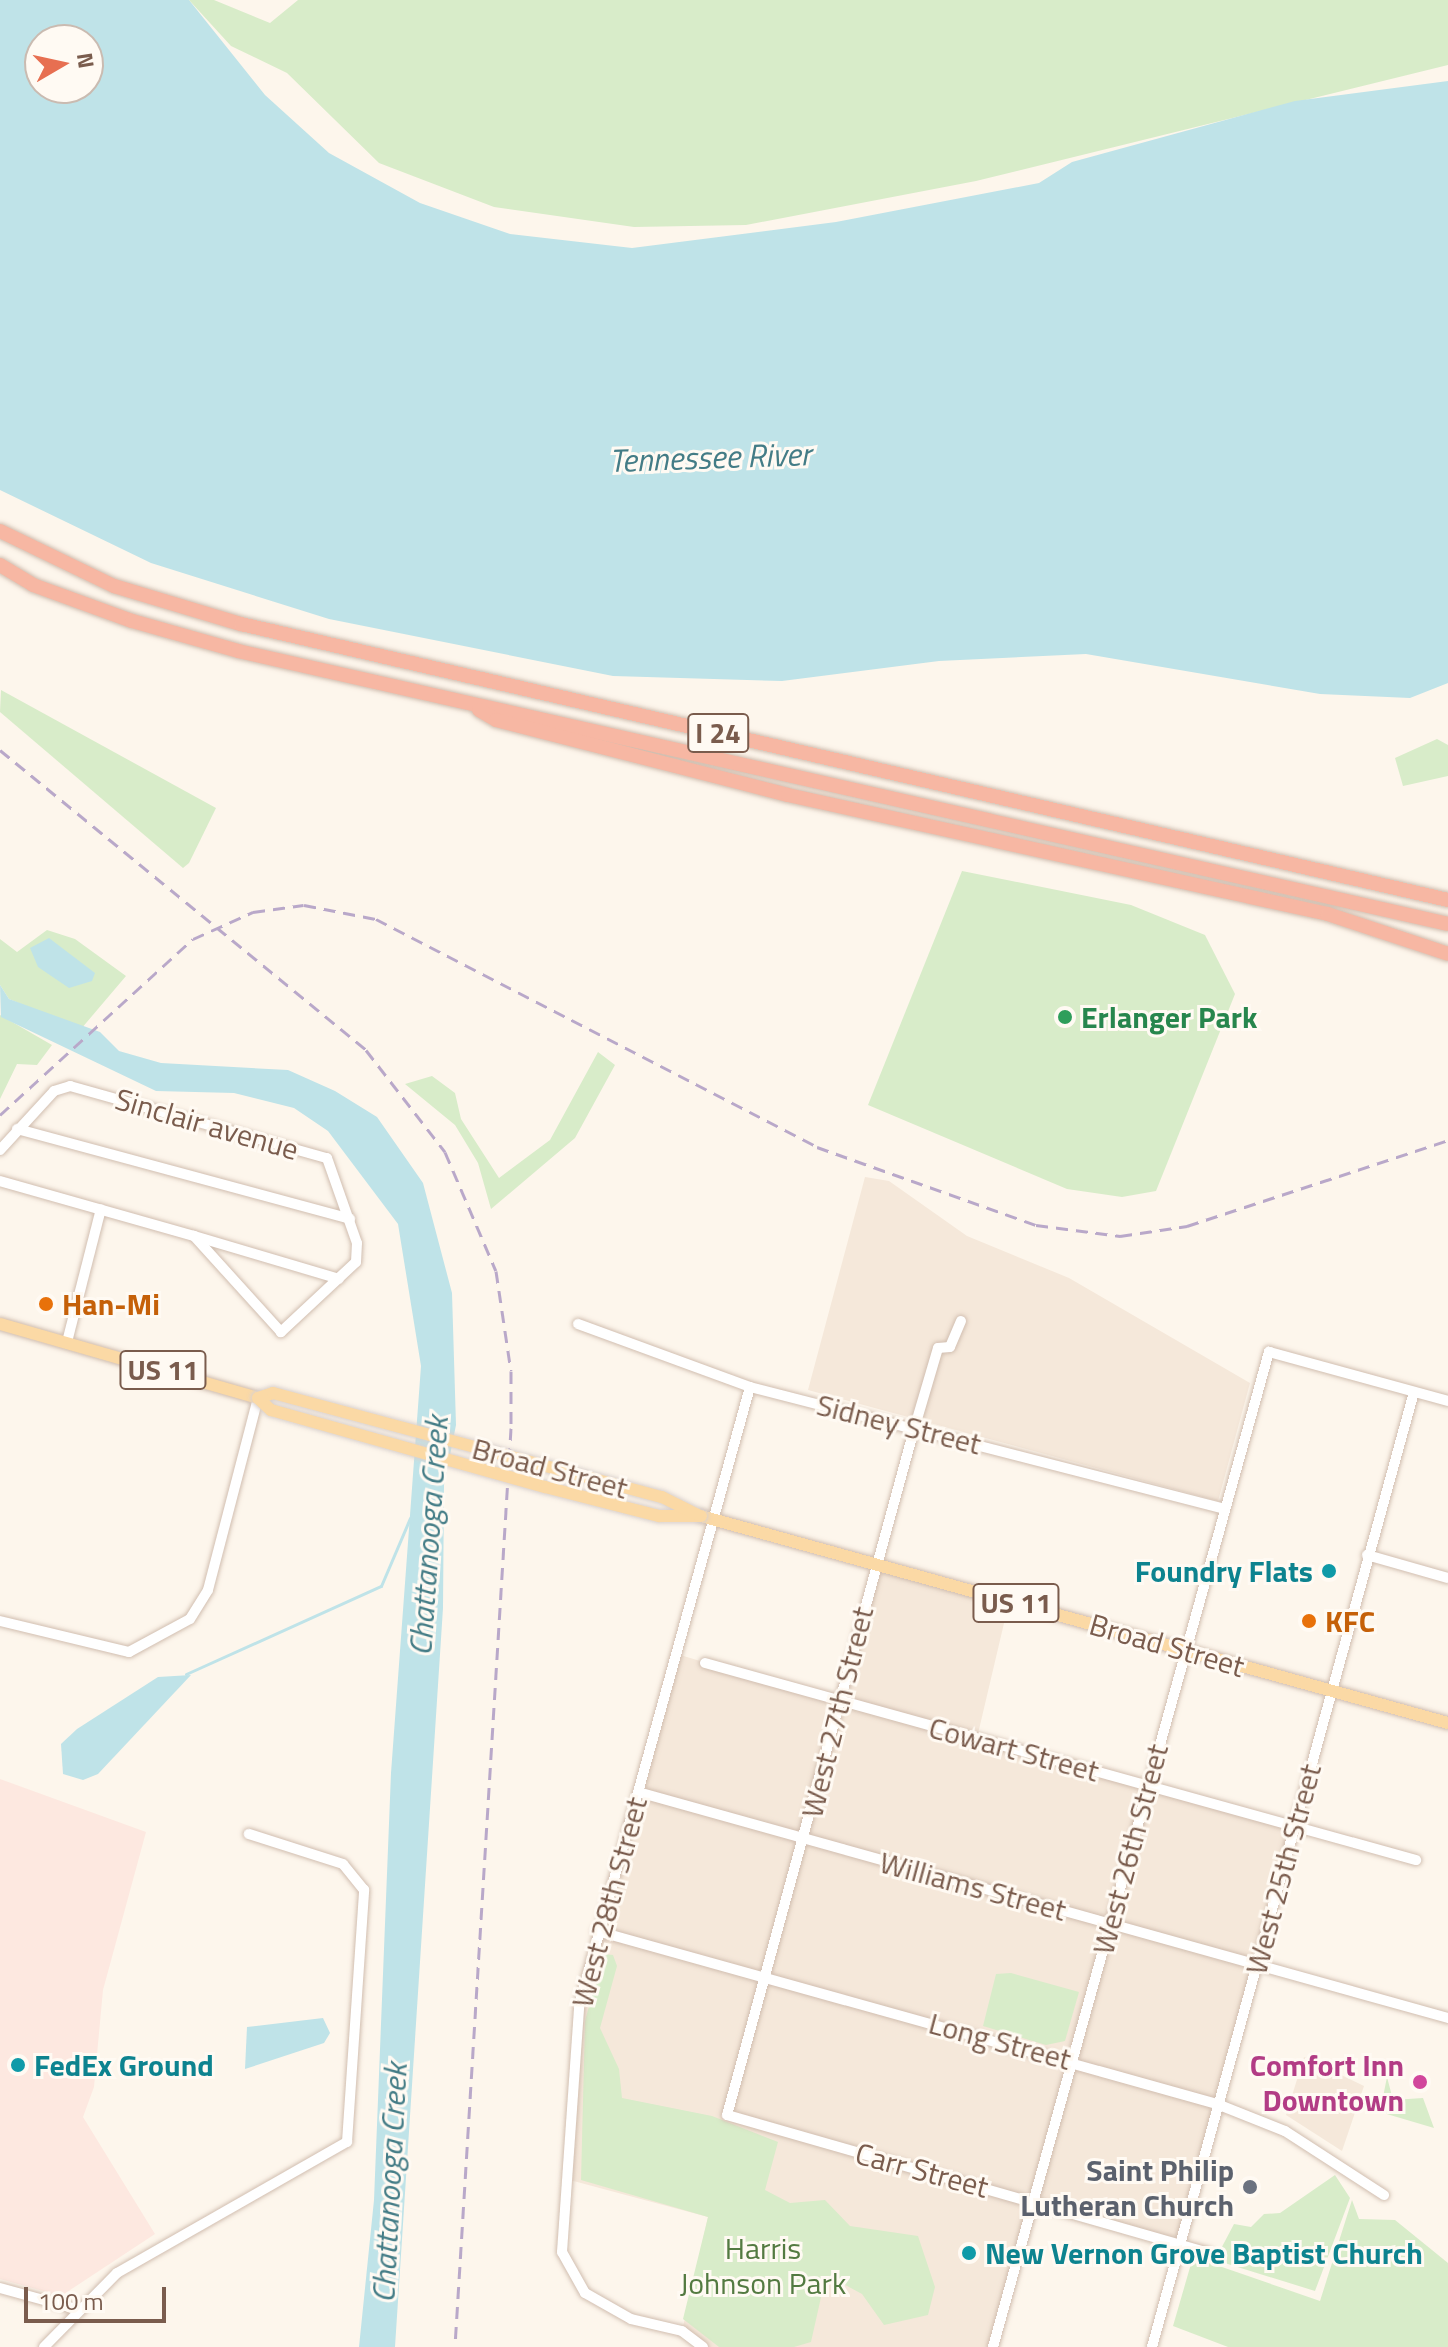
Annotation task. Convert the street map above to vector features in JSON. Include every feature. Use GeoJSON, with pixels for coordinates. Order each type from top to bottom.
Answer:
{"type":"FeatureCollection","features":[{"type":"Feature","properties":{"kind":"highway","name":"I 24"},"geometry":{"type":"LineString","coordinates":[[0,531],[114,586],[241,624],[1446,899]]}},
{"type":"Feature","properties":{"kind":"highway","name":"I 24"},"geometry":{"type":"LineString","coordinates":[[0,565],[33,585],[132,621],[468,703],[1419,917],[1448,927]]}},
{"type":"Feature","properties":{"kind":"highway"},"geometry":{"type":"LineString","coordinates":[[468,703],[496,720],[581,742],[941,831],[1328,914],[1448,954]]}},
{"type":"Feature","properties":{"kind":"main road","name":"Broad Street"},"geometry":{"type":"LineString","coordinates":[[0,1324],[258,1398],[271,1410],[545,1487],[659,1516],[701,1516]]}},
{"type":"Feature","properties":{"kind":"main road","name":"Broad Street"},"geometry":{"type":"LineString","coordinates":[[258,1398],[273,1393],[647,1493],[701,1516],[1448,1723]]}},
{"type":"Feature","properties":{"kind":"street","name":"Sinclair avenue"},"geometry":{"type":"LineString","coordinates":[[0,1150],[54,1091],[70,1086],[327,1158],[350,1219],[356,1262],[281,1332],[194,1236]]}},
{"type":"Feature","properties":{"kind":"street"},"geometry":{"type":"LineString","coordinates":[[17,1129],[350,1219]]}},
{"type":"Feature","properties":{"kind":"street"},"geometry":{"type":"LineString","coordinates":[[0,1181],[339,1279]]}},
{"type":"Feature","properties":{"kind":"street"},"geometry":{"type":"LineString","coordinates":[[67,1342],[101,1209]]}},
{"type":"Feature","properties":{"kind":"street","name":"West 27th Street"},"geometry":{"type":"LineString","coordinates":[[727,2115],[763,1978],[806,1839],[874,1564],[938,1348],[950,1347],[961,1321]]}},
{"type":"Feature","properties":{"kind":"street","name":"Sidney Street"},"geometry":{"type":"LineString","coordinates":[[578,1324],[750,1387],[915,1426],[1224,1509]]}},
{"type":"Feature","properties":{"kind":"street","name":"West 26th Street"},"geometry":{"type":"LineString","coordinates":[[993,2347],[1269,1352],[1414,1392]]}},
{"type":"Feature","properties":{"kind":"street","name":"West 28th Street"},"geometry":{"type":"LineString","coordinates":[[703,2347],[682,2331],[631,2319],[585,2293],[562,2252],[579,2006],[597,1931],[750,1387]]}},
{"type":"Feature","properties":{"kind":"street"},"geometry":{"type":"LineString","coordinates":[[1414,1392],[1448,1401]]}},
{"type":"Feature","properties":{"kind":"street","name":"West 25th Street"},"geometry":{"type":"LineString","coordinates":[[1152,2347],[1414,1392]]}},
{"type":"Feature","properties":{"kind":"street"},"geometry":{"type":"LineString","coordinates":[[0,1621],[129,1652],[190,1619],[208,1590],[258,1398]]}},
{"type":"Feature","properties":{"kind":"street"},"geometry":{"type":"LineString","coordinates":[[1367,1555],[1448,1578]]}},
{"type":"Feature","properties":{"kind":"street","name":"Cowart Street"},"geometry":{"type":"LineString","coordinates":[[705,1663],[840,1703],[1297,1822],[1416,1860]]}},
{"type":"Feature","properties":{"kind":"street","name":"Williams Street"},"geometry":{"type":"LineString","coordinates":[[638,1792],[1448,2018]]}},
{"type":"Feature","properties":{"kind":"street"},"geometry":{"type":"LineString","coordinates":[[44,2347],[117,2273],[163,2243],[347,2142],[364,1890],[343,1864],[249,1834]]}},
{"type":"Feature","properties":{"kind":"street","name":"Long Street"},"geometry":{"type":"LineString","coordinates":[[597,1931],[1072,2060],[1217,2104],[1285,2131],[1384,2195]]}},
{"type":"Feature","properties":{"kind":"street","name":"Carr Street"},"geometry":{"type":"LineString","coordinates":[[727,2115],[1209,2253]]}},
{"type":"Feature","properties":{"kind":"street"},"geometry":{"type":"LineString","coordinates":[[0,2288],[80,2310]]}},
{"type":"Feature","properties":{"kind":"shaded area"},"geometry":{"type":"Polygon","coordinates":[[[865,1177],[889,1181],[967,1236],[1069,1278],[1250,1383],[1218,1501],[808,1390],[865,1177]]]}},
{"type":"Feature","properties":{"kind":"shaded area"},"geometry":{"type":"Polygon","coordinates":[[[874,1564],[1009,1602],[977,1738],[1297,1822],[1181,2245],[1033,2201],[993,2347],[703,2347],[682,2331],[708,2217],[566,2179],[579,2006],[677,1654],[840,1703],[874,1564]]]}},
{"type":"Feature","properties":{"kind":"shaded area"},"geometry":{"type":"Polygon","coordinates":[[[0,1779],[146,1832],[103,1990],[94,2087],[83,2117],[155,2234],[61,2296],[0,2279],[0,1779]]]}},
{"type":"Feature","properties":{"kind":"shaded area"},"geometry":{"type":"Polygon","coordinates":[[[1304,2057],[1364,2086],[1342,2151],[1286,2115],[1304,2057]]]}},
{"type":"Feature","properties":{"kind":"green space"},"geometry":{"type":"Polygon","coordinates":[[[189,0],[214,0],[270,23],[298,0],[1448,0],[1448,65],[976,181],[746,225],[634,227],[494,207],[379,163],[287,73],[231,46],[189,0]]]}},
{"type":"Feature","properties":{"kind":"green space"},"geometry":{"type":"Polygon","coordinates":[[[1,690],[216,808],[189,863],[183,868],[0,712],[1,690]]]}},
{"type":"Feature","properties":{"kind":"green space"},"geometry":{"type":"Polygon","coordinates":[[[1437,739],[1448,745],[1448,776],[1403,786],[1395,758],[1437,739]]]}},
{"type":"Feature","properties":{"kind":"green space","name":"Erlanger Park"},"geometry":{"type":"Polygon","coordinates":[[[962,871],[1131,905],[1205,935],[1235,994],[1156,1191],[1122,1197],[1067,1189],[868,1105],[962,871]]]}},
{"type":"Feature","properties":{"kind":"green space"},"geometry":{"type":"Polygon","coordinates":[[[47,930],[75,939],[126,976],[81,1029],[9,999],[0,985],[0,939],[17,952],[47,930]]]}},
{"type":"Feature","properties":{"kind":"green space"},"geometry":{"type":"Polygon","coordinates":[[[0,1015],[52,1045],[37,1065],[17,1064],[0,1099],[0,1015]]]}},
{"type":"Feature","properties":{"kind":"green space"},"geometry":{"type":"Polygon","coordinates":[[[598,1052],[615,1065],[575,1138],[491,1209],[478,1163],[455,1125],[405,1084],[432,1076],[455,1093],[461,1119],[499,1178],[550,1140],[598,1052]]]}},
{"type":"Feature","properties":{"kind":"green space","name":"Harris Johnson Park"},"geometry":{"type":"Polygon","coordinates":[[[603,1954],[613,1955],[617,1966],[600,2028],[619,2069],[622,2098],[712,2116],[778,2142],[765,2190],[790,2203],[825,2200],[850,2226],[918,2236],[935,2287],[928,2315],[884,2325],[862,2294],[836,2280],[824,2284],[811,2342],[794,2347],[719,2347],[683,2319],[708,2217],[581,2180],[585,2021],[603,1954]]]}},
{"type":"Feature","properties":{"kind":"green space"},"geometry":{"type":"Polygon","coordinates":[[[1011,1973],[1079,1992],[1065,2041],[1046,2045],[983,2026],[996,1974],[1011,1973]]]}},
{"type":"Feature","properties":{"kind":"green space"},"geometry":{"type":"Polygon","coordinates":[[[1387,2077],[1393,2100],[1423,2098],[1434,2128],[1380,2112],[1387,2077]]]}},
{"type":"Feature","properties":{"kind":"green space"},"geometry":{"type":"Polygon","coordinates":[[[1335,2175],[1350,2198],[1315,2291],[1215,2260],[1234,2224],[1251,2227],[1264,2214],[1280,2213],[1335,2175]]]}},
{"type":"Feature","properties":{"kind":"green space"},"geometry":{"type":"Polygon","coordinates":[[[1352,2200],[1359,2219],[1395,2220],[1448,2263],[1448,2347],[1228,2347],[1173,2326],[1193,2257],[1320,2301],[1352,2200]]]}},
{"type":"Feature","properties":{"kind":"water","name":"Tennessee River"},"geometry":{"type":"Polygon","coordinates":[[[0,0],[189,0],[265,95],[329,153],[420,203],[510,234],[632,248],[836,222],[1039,183],[1072,162],[1295,101],[1448,81],[1448,683],[1410,698],[1320,694],[1086,654],[939,661],[782,681],[613,676],[329,619],[151,563],[0,490],[0,0]]]}},
{"type":"Feature","properties":{"kind":"water"},"geometry":{"type":"Polygon","coordinates":[[[49,938],[95,973],[92,981],[69,988],[38,967],[30,948],[49,938]]]}},
{"type":"Feature","properties":{"kind":"water","name":"Chattanooga Creek"},"geometry":{"type":"Polygon","coordinates":[[[0,985],[9,999],[100,1032],[119,1051],[161,1063],[288,1070],[335,1091],[377,1117],[423,1183],[452,1293],[456,1425],[444,1485],[443,1608],[395,2347],[359,2347],[374,2200],[391,1773],[421,1366],[398,1224],[328,1131],[294,1108],[234,1093],[156,1091],[1,1017],[0,985]]]}},
{"type":"Feature","properties":{"kind":"water"},"geometry":{"type":"Polygon","coordinates":[[[191,1675],[98,1774],[83,1780],[63,1774],[61,1744],[77,1729],[158,1677],[191,1675]]]}},
{"type":"Feature","properties":{"kind":"water"},"geometry":{"type":"Polygon","coordinates":[[[323,2018],[330,2033],[324,2043],[245,2069],[247,2027],[323,2018]]]}},
{"type":"Feature","properties":{"kind":"waterway","name":"Chattanooga Creek"},"geometry":{"type":"LineString","coordinates":[[186,1674],[381,1586],[410,1518]]}},
{"type":"Feature","properties":{"kind":"railway"},"geometry":{"type":"LineString","coordinates":[[0,750],[366,1050],[445,1152],[496,1271],[511,1371],[511,1428],[455,2347]]}},
{"type":"Feature","properties":{"kind":"railway"},"geometry":{"type":"LineString","coordinates":[[0,1115],[193,939],[253,912],[304,905],[376,919],[817,1147],[1036,1225],[1120,1236],[1187,1226],[1448,1140]]}},
{"type":"Feature","properties":{"kind":"place","name":"Erlanger Park"},"geometry":{"type":"Point","coordinates":[1065,1017]}},
{"type":"Feature","properties":{"kind":"place","name":"Han-Mi"},"geometry":{"type":"Point","coordinates":[46,1304]}},
{"type":"Feature","properties":{"kind":"place","name":"Foundry Flats"},"geometry":{"type":"Point","coordinates":[1329,1571]}},
{"type":"Feature","properties":{"kind":"place","name":"KFC"},"geometry":{"type":"Point","coordinates":[1309,1621]}},
{"type":"Feature","properties":{"kind":"place","name":"FedEx Ground"},"geometry":{"type":"Point","coordinates":[18,2065]}},
{"type":"Feature","properties":{"kind":"place","name":"Comfort Inn Downtown"},"geometry":{"type":"Point","coordinates":[1420,2082]}},
{"type":"Feature","properties":{"kind":"place","name":"Saint Philip Lutheran Church"},"geometry":{"type":"Point","coordinates":[1250,2187]}},
{"type":"Feature","properties":{"kind":"place","name":"New Vernon Grove Baptist Church"},"geometry":{"type":"Point","coordinates":[969,2253]}}]}
